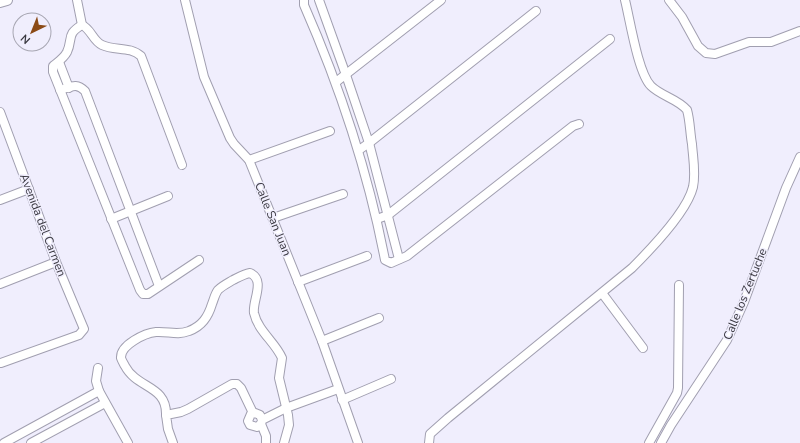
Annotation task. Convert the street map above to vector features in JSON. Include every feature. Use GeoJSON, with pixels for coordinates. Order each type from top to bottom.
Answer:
{"type":"FeatureCollection","features":[{"type":"Feature","properties":{"kind":"main road"},"geometry":{"type":"LineString","coordinates":[[0,2],[7,0]]}},
{"type":"Feature","properties":{"kind":"street"},"geometry":{"type":"LineString","coordinates":[[77,0],[82,24],[98,43],[103,46],[137,52],[141,56],[182,165]]}},
{"type":"Feature","properties":{"kind":"street","name":"Calle San Juan"},"geometry":{"type":"LineString","coordinates":[[185,0],[204,77],[230,138],[249,160],[322,341],[358,443]]}},
{"type":"Feature","properties":{"kind":"street"},"geometry":{"type":"LineString","coordinates":[[336,82],[441,0]]}},
{"type":"Feature","properties":{"kind":"street"},"geometry":{"type":"LineString","coordinates":[[429,443],[430,434],[448,418],[632,268],[666,231],[690,196],[694,177],[687,110],[679,103],[651,86],[646,79],[640,64],[625,0]]}},
{"type":"Feature","properties":{"kind":"street"},"geometry":{"type":"LineString","coordinates":[[669,0],[682,17],[698,46],[709,54],[749,42],[771,42],[800,31]]}},
{"type":"Feature","properties":{"kind":"street"},"geometry":{"type":"LineString","coordinates":[[399,260],[369,143],[346,75],[319,2],[304,2],[336,82],[358,150],[377,219],[385,260],[391,263],[399,260],[407,256],[573,126],[579,124]]}},
{"type":"Feature","properties":{"kind":"street"},"geometry":{"type":"LineString","coordinates":[[358,150],[369,143],[536,11]]}},
{"type":"Feature","properties":{"kind":"street"},"geometry":{"type":"LineString","coordinates":[[82,24],[76,28],[70,36],[68,50],[59,62],[64,89],[111,219],[140,290],[143,294],[148,294],[199,260]]}},
{"type":"Feature","properties":{"kind":"street"},"geometry":{"type":"LineString","coordinates":[[377,219],[388,215],[610,39]]}},
{"type":"Feature","properties":{"kind":"street"},"geometry":{"type":"LineString","coordinates":[[64,89],[76,85],[80,86],[85,91],[159,286]]}},
{"type":"Feature","properties":{"kind":"street","name":"Avenida del Carmen"},"geometry":{"type":"LineString","coordinates":[[0,112],[2,123],[29,189],[56,262],[84,326],[83,331],[78,335],[1,363]]}},
{"type":"Feature","properties":{"kind":"street"},"geometry":{"type":"LineString","coordinates":[[249,160],[330,131]]}},
{"type":"Feature","properties":{"kind":"street","name":"Calle los Zertuche"},"geometry":{"type":"LineString","coordinates":[[661,443],[671,425],[727,340],[744,302],[791,173],[800,156]]}},
{"type":"Feature","properties":{"kind":"street"},"geometry":{"type":"LineString","coordinates":[[0,200],[29,189]]}},
{"type":"Feature","properties":{"kind":"street"},"geometry":{"type":"LineString","coordinates":[[273,218],[343,194]]}},
{"type":"Feature","properties":{"kind":"street"},"geometry":{"type":"LineString","coordinates":[[111,219],[168,196]]}},
{"type":"Feature","properties":{"kind":"street"},"geometry":{"type":"LineString","coordinates":[[298,282],[367,256]]}},
{"type":"Feature","properties":{"kind":"street"},"geometry":{"type":"LineString","coordinates":[[0,284],[56,262]]}},
{"type":"Feature","properties":{"kind":"street"},"geometry":{"type":"LineString","coordinates":[[173,443],[168,429],[165,404],[161,396],[156,391],[132,376],[122,361],[122,352],[137,339],[150,333],[156,332],[179,334],[196,327],[208,316],[215,295],[220,288],[249,273],[255,277],[258,289],[254,308],[255,316],[260,326],[282,358],[280,378],[289,425],[284,443]]}},
{"type":"Feature","properties":{"kind":"street"},"geometry":{"type":"LineString","coordinates":[[649,443],[677,393],[678,388],[679,285]]}},
{"type":"Feature","properties":{"kind":"street"},"geometry":{"type":"LineString","coordinates":[[602,293],[643,348]]}},
{"type":"Feature","properties":{"kind":"street"},"geometry":{"type":"LineString","coordinates":[[322,341],[379,318]]}},
{"type":"Feature","properties":{"kind":"street"},"geometry":{"type":"LineString","coordinates":[[98,368],[96,381],[99,391],[128,443]]}},
{"type":"Feature","properties":{"kind":"street"},"geometry":{"type":"LineString","coordinates":[[342,400],[391,379]]}},
{"type":"Feature","properties":{"kind":"street"},"geometry":{"type":"LineString","coordinates":[[166,415],[188,409],[234,384],[241,388],[253,413],[258,414],[266,436],[266,443]]}},
{"type":"Feature","properties":{"kind":"street"},"geometry":{"type":"LineString","coordinates":[[253,413],[248,418],[250,425],[257,427],[261,422],[286,408],[338,389]]}},
{"type":"Feature","properties":{"kind":"street"},"geometry":{"type":"LineString","coordinates":[[4,443],[99,391]]}},
{"type":"Feature","properties":{"kind":"street"},"geometry":{"type":"LineString","coordinates":[[31,443],[105,403]]}},
{"type":"Feature","properties":{"kind":"street"},"geometry":{"type":"LineString","coordinates":[[56,415],[63,426]]}}]}
